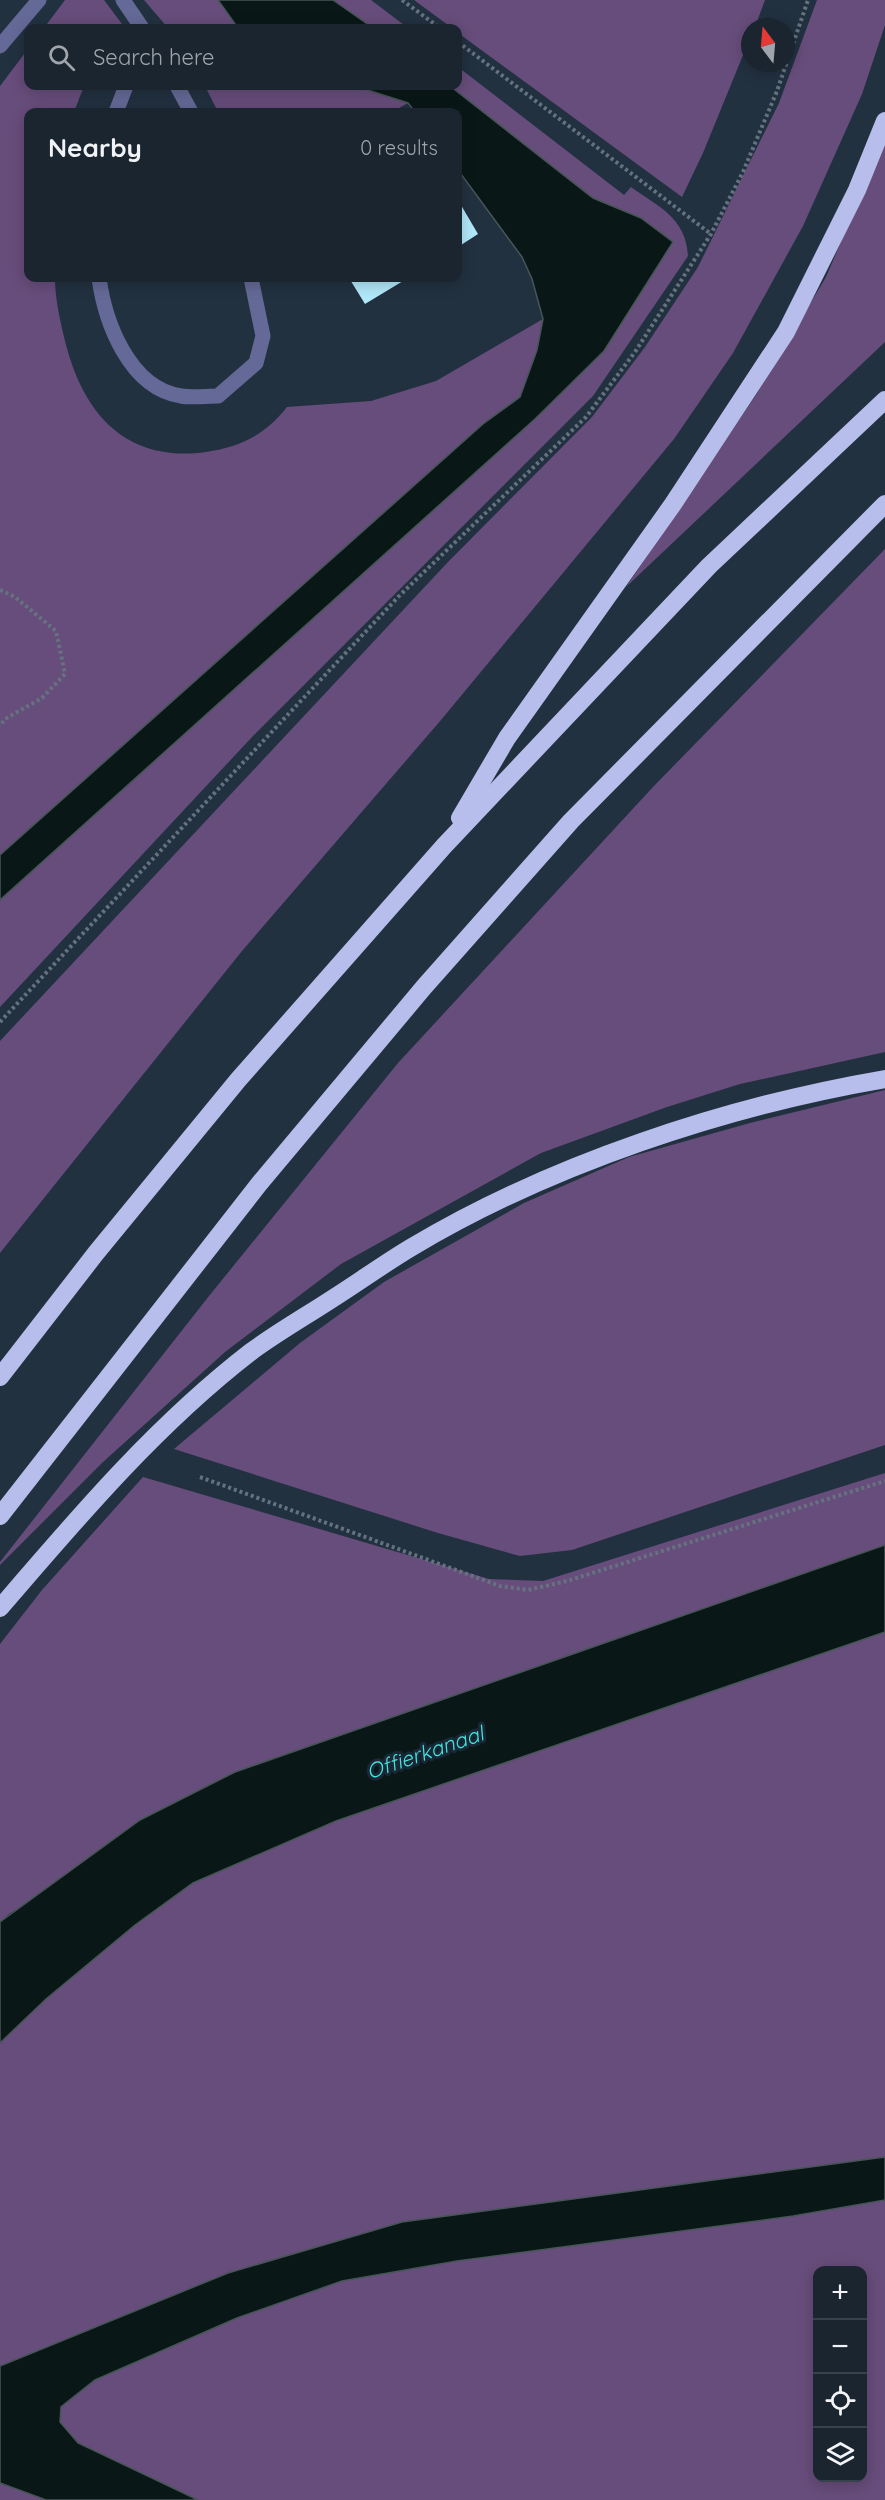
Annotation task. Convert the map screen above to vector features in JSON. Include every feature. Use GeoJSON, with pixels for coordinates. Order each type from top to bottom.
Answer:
{"type":"FeatureCollection","features":[{"type":"Feature","properties":{"kind":"highway"},"geometry":{"type":"LineString","coordinates":[[444,846],[507,738],[673,504],[786,332],[857,190],[885,121]]}},
{"type":"Feature","properties":{"kind":"highway"},"geometry":{"type":"LineString","coordinates":[[0,1377],[96,1253],[238,1080],[444,846],[709,566],[885,400]]}},
{"type":"Feature","properties":{"kind":"highway"},"geometry":{"type":"LineString","coordinates":[[0,1516],[259,1184],[424,987],[571,821],[885,504]]}},
{"type":"Feature","properties":{"kind":"highway"},"geometry":{"type":"LineString","coordinates":[[0,1608],[81,1513],[166,1426],[253,1351],[414,1246],[519,1191],[632,1145],[833,1088],[885,1079]]}},
{"type":"Feature","properties":{"kind":"street"},"geometry":{"type":"LineString","coordinates":[[0,46],[39,0]]}},
{"type":"Feature","properties":{"kind":"street"},"geometry":{"type":"LineString","coordinates":[[123,0],[139,24]]}},
{"type":"Feature","properties":{"kind":"street"},"geometry":{"type":"LineString","coordinates":[[118,108],[124,90]]}},
{"type":"Feature","properties":{"kind":"street"},"geometry":{"type":"LineString","coordinates":[[179,90],[189,108]]}},
{"type":"Feature","properties":{"kind":"street"},"geometry":{"type":"LineString","coordinates":[[100,282],[111,326],[128,362],[150,382],[180,396],[218,396],[256,363],[263,336],[252,282]]}},
{"type":"Feature","properties":{"kind":"path"},"geometry":{"type":"LineString","coordinates":[[402,0],[435,24]]}},
{"type":"Feature","properties":{"kind":"path"},"geometry":{"type":"LineString","coordinates":[[0,1022],[400,595],[586,417],[635,352],[711,234],[743,172],[777,91],[808,0]]}},
{"type":"Feature","properties":{"kind":"path"},"geometry":{"type":"LineString","coordinates":[[462,45],[711,234]]}},
{"type":"Feature","properties":{"kind":"path"},"geometry":{"type":"LineString","coordinates":[[0,590],[15,597],[56,631],[65,674],[42,698],[5,719],[0,726]]}},
{"type":"Feature","properties":{"kind":"path"},"geometry":{"type":"LineString","coordinates":[[200,1477],[500,1586],[528,1590],[567,1581],[885,1481]]}},
{"type":"Feature","properties":{"kind":"shaded area"},"geometry":{"type":"Polygon","coordinates":[[[65,0],[104,0],[122,24],[47,24],[65,0]]]}},
{"type":"Feature","properties":{"kind":"shaded area"},"geometry":{"type":"Polygon","coordinates":[[[144,0],[218,0],[235,24],[165,24],[144,0]]]}},
{"type":"Feature","properties":{"kind":"shaded area"},"geometry":{"type":"Polygon","coordinates":[[[333,0],[371,0],[403,24],[367,24],[333,0]]]}},
{"type":"Feature","properties":{"kind":"shaded area"},"geometry":{"type":"Polygon","coordinates":[[[414,0],[765,0],[758,18],[741,18],[741,60],[703,153],[682,197],[462,36],[462,24],[447,24],[414,0]]]}},
{"type":"Feature","properties":{"kind":"shaded area"},"geometry":{"type":"Polygon","coordinates":[[[817,0],[885,0],[885,25],[862,94],[803,226],[733,353],[674,439],[441,720],[242,951],[0,1253],[0,1041],[448,562],[592,417],[645,347],[698,267],[779,103],[790,72],[795,72],[795,60],[817,0]]]}},
{"type":"Feature","properties":{"kind":"shaded area"},"geometry":{"type":"Polygon","coordinates":[[[24,54],[24,90],[82,90],[76,108],[24,108],[24,282],[55,282],[65,341],[83,390],[96,411],[112,428],[131,441],[152,449],[177,453],[206,452],[230,447],[261,432],[287,407],[371,401],[436,381],[543,319],[537,350],[520,397],[483,424],[0,855],[0,86],[24,54]]]}},
{"type":"Feature","properties":{"kind":"shaded area"},"geometry":{"type":"Polygon","coordinates":[[[462,70],[624,195],[631,187],[661,208],[682,232],[688,256],[593,396],[252,737],[0,1007],[0,900],[535,419],[673,242],[641,218],[593,198],[455,90],[462,90],[462,70]]]}},
{"type":"Feature","properties":{"kind":"shaded area"},"geometry":{"type":"Polygon","coordinates":[[[207,90],[367,90],[408,103],[399,108],[216,108],[207,90]]]}},
{"type":"Feature","properties":{"kind":"shaded area"},"geometry":{"type":"Polygon","coordinates":[[[885,139],[885,342],[626,587],[756,395],[826,277],[885,139]]]}},
{"type":"Feature","properties":{"kind":"shaded area"},"geometry":{"type":"Polygon","coordinates":[[[885,549],[885,1052],[740,1084],[667,1107],[541,1153],[341,1264],[225,1352],[103,1462],[0,1565],[0,1562],[209,1296],[398,1063],[653,787],[885,549]]]}},
{"type":"Feature","properties":{"kind":"shaded area"},"geometry":{"type":"Polygon","coordinates":[[[885,1090],[885,1445],[572,1550],[520,1556],[438,1533],[174,1449],[300,1343],[384,1282],[524,1203],[629,1157],[750,1123],[885,1090]]]}},
{"type":"Feature","properties":{"kind":"shaded area"},"geometry":{"type":"Polygon","coordinates":[[[885,1473],[885,1545],[235,1772],[9,1914],[0,1922],[0,1644],[42,1590],[143,1477],[489,1579],[543,1581],[885,1473]]]}},
{"type":"Feature","properties":{"kind":"shaded area"},"geometry":{"type":"Polygon","coordinates":[[[885,1632],[885,2157],[402,2222],[228,2273],[0,2366],[0,2043],[46,1999],[135,1925],[193,1883],[336,1821],[885,1632]]]}},
{"type":"Feature","properties":{"kind":"shaded area"},"geometry":{"type":"Polygon","coordinates":[[[885,2200],[885,2500],[198,2500],[78,2443],[60,2422],[61,2407],[95,2380],[237,2318],[342,2281],[457,2261],[793,2216],[885,2200]]]}},
{"type":"Feature","properties":{"kind":"shaded area"},"geometry":{"type":"Polygon","coordinates":[[[0,2483],[46,2500],[0,2500],[0,2483]]]}},
{"type":"Feature","properties":{"kind":"water"},"geometry":{"type":"Polygon","coordinates":[[[218,0],[333,0],[367,24],[235,24],[218,0]]]}},
{"type":"Feature","properties":{"kind":"water"},"geometry":{"type":"Polygon","coordinates":[[[367,90],[455,90],[593,198],[641,218],[673,242],[604,351],[535,419],[0,900],[0,855],[483,424],[520,397],[537,350],[543,319],[532,279],[522,257],[462,175],[462,108],[412,108],[408,103],[367,90]]]}},
{"type":"Feature","properties":{"kind":"water","name":"Offierkanaal"},"geometry":{"type":"Polygon","coordinates":[[[885,1545],[885,1632],[336,1821],[193,1883],[135,1925],[46,1999],[0,2043],[0,1922],[140,1820],[235,1772],[885,1545]]]}},
{"type":"Feature","properties":{"kind":"water"},"geometry":{"type":"Polygon","coordinates":[[[885,2157],[885,2200],[793,2216],[457,2261],[342,2281],[237,2318],[95,2380],[61,2407],[60,2422],[78,2443],[198,2500],[46,2500],[0,2483],[0,2366],[228,2273],[402,2222],[885,2157]]]}},
{"type":"Feature","properties":{"kind":"building"},"geometry":{"type":"Polygon","coordinates":[[[462,207],[478,234],[462,244],[462,207]]]}},
{"type":"Feature","properties":{"kind":"building"},"geometry":{"type":"Polygon","coordinates":[[[351,282],[401,282],[365,304],[351,282]]]}}]}
